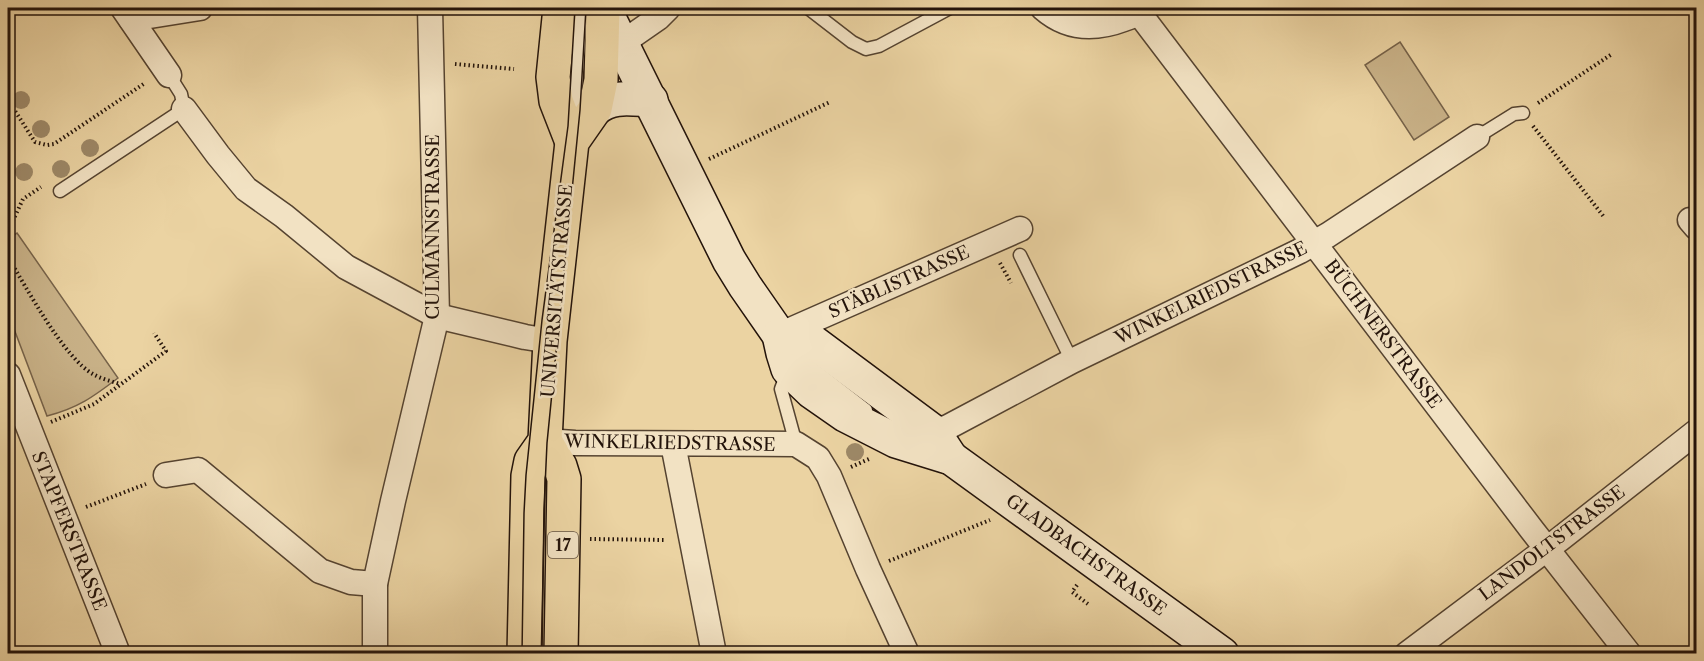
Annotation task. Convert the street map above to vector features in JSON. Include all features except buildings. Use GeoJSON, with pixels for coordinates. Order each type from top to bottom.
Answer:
{"type":"FeatureCollection","features":[{"type":"Feature","properties":{"kind":"main road","name":"UNIVERSITÄTSTRASSE"},"geometry":{"type":"LineString","coordinates":[[524,654],[528,476],[531,461],[544,452],[550,341],[572,142],[556,101],[553,77],[560,8]]}},
{"type":"Feature","properties":{"kind":"main road","name":"UNIVERSITÄTSTRASSE"},"geometry":{"type":"LineString","coordinates":[[572,142],[595,109],[601,80],[612,48],[604,8]]}},
{"type":"Feature","properties":{"kind":"main road","name":"17"},"geometry":{"type":"LineString","coordinates":[[544,452],[560,466],[564,479],[561,654]]}},
{"type":"Feature","properties":{"kind":"street"},"geometry":{"type":"LineString","coordinates":[[127,13],[200,8]]}},
{"type":"Feature","properties":{"kind":"street","name":"CULMANNSTRASSE"},"geometry":{"type":"LineString","coordinates":[[375,654],[375,584],[437,316],[430,8]]}},
{"type":"Feature","properties":{"kind":"street"},"geometry":{"type":"LineString","coordinates":[[668,8],[658,18],[612,48],[651,100],[729,260],[779,334],[788,369]]}},
{"type":"Feature","properties":{"kind":"street"},"geometry":{"type":"LineString","coordinates":[[1043,8],[1063,21],[1081,26],[1107,26],[1141,10]]}},
{"type":"Feature","properties":{"kind":"street","name":"BÜCHNERSTRASSE"},"geometry":{"type":"LineString","coordinates":[[1141,10],[1313,243],[1629,654]]}},
{"type":"Feature","properties":{"kind":"street"},"geometry":{"type":"LineString","coordinates":[[127,13],[167,72]]}},
{"type":"Feature","properties":{"kind":"street"},"geometry":{"type":"LineString","coordinates":[[595,109],[603,102],[618,99],[651,100]]}},
{"type":"Feature","properties":{"kind":"street"},"geometry":{"type":"LineString","coordinates":[[184,109],[246,189],[284,216],[346,267],[437,316],[550,341]]}},
{"type":"Feature","properties":{"kind":"street","name":"WINKELRIEDSTRASSE"},"geometry":{"type":"LineString","coordinates":[[942,445],[948,427],[1072,361],[1313,243],[1477,137]]}},
{"type":"Feature","properties":{"kind":"street","name":"STÄBLISTRASSE"},"geometry":{"type":"LineString","coordinates":[[779,334],[1020,229]]}},
{"type":"Feature","properties":{"kind":"street","name":"GLADBACHSTRASSE"},"geometry":{"type":"LineString","coordinates":[[779,334],[813,342],[942,445],[1222,654]]}},
{"type":"Feature","properties":{"kind":"street","name":"GLADBACHSTRASSE"},"geometry":{"type":"LineString","coordinates":[[788,369],[812,392],[845,415],[896,441],[942,445]]}},
{"type":"Feature","properties":{"kind":"street","name":"STAPFERSTRASSE"},"geometry":{"type":"LineString","coordinates":[[8,375],[118,654]]}},
{"type":"Feature","properties":{"kind":"street","name":"LANDOLTSTRASSE"},"geometry":{"type":"LineString","coordinates":[[1407,654],[1547,549],[1696,432]]}},
{"type":"Feature","properties":{"kind":"street","name":"WINKELRIEDSTRASSE"},"geometry":{"type":"LineString","coordinates":[[544,452],[575,443],[796,444]]}},
{"type":"Feature","properties":{"kind":"street"},"geometry":{"type":"LineString","coordinates":[[673,444],[714,654]]}},
{"type":"Feature","properties":{"kind":"street"},"geometry":{"type":"LineString","coordinates":[[796,444],[818,458],[829,476],[907,654]]}},
{"type":"Feature","properties":{"kind":"street"},"geometry":{"type":"LineString","coordinates":[[166,475],[198,470],[320,571],[351,582],[375,584]]}},
{"type":"Feature","properties":{"kind":"lane","name":"UNIVERSITÄTSTRASSE"},"geometry":{"type":"LineString","coordinates":[[572,142],[581,8]]}},
{"type":"Feature","properties":{"kind":"lane"},"geometry":{"type":"LineString","coordinates":[[808,8],[852,42],[866,49],[879,45],[950,8]]}},
{"type":"Feature","properties":{"kind":"lane"},"geometry":{"type":"LineString","coordinates":[[60,191],[184,109],[181,94],[167,72]]}},
{"type":"Feature","properties":{"kind":"lane"},"geometry":{"type":"LineString","coordinates":[[1477,137],[1514,114],[1523,113]]}},
{"type":"Feature","properties":{"kind":"lane"},"geometry":{"type":"LineString","coordinates":[[1020,255],[1072,361]]}},
{"type":"Feature","properties":{"kind":"lane","name":"GLADBACHSTRASSE"},"geometry":{"type":"LineString","coordinates":[[779,334],[801,361],[878,417],[942,445]]}},
{"type":"Feature","properties":{"kind":"lane"},"geometry":{"type":"LineString","coordinates":[[788,369],[781,389],[796,444]]}},
{"type":"Feature","properties":{"kind":"path"},"geometry":{"type":"LineString","coordinates":[[8,15],[18,8]]}},
{"type":"Feature","properties":{"kind":"path"},"geometry":{"type":"LineString","coordinates":[[1604,217],[1523,113],[1612,54]]}},
{"type":"Feature","properties":{"kind":"path"},"geometry":{"type":"LineString","coordinates":[[452,64],[514,69]]}},
{"type":"Feature","properties":{"kind":"path"},"geometry":{"type":"LineString","coordinates":[[8,100],[35,142],[54,144],[167,72]]}},
{"type":"Feature","properties":{"kind":"path"},"geometry":{"type":"LineString","coordinates":[[705,160],[830,102]]}},
{"type":"Feature","properties":{"kind":"path"},"geometry":{"type":"LineString","coordinates":[[8,228],[24,199],[41,187]]}},
{"type":"Feature","properties":{"kind":"path"},"geometry":{"type":"LineString","coordinates":[[8,257],[60,340],[80,364],[93,374],[120,384]]}},
{"type":"Feature","properties":{"kind":"path"},"geometry":{"type":"LineString","coordinates":[[60,419],[94,404],[166,351],[154,333]]}},
{"type":"Feature","properties":{"kind":"path"},"geometry":{"type":"LineString","coordinates":[[80,509],[135,488]]}},
{"type":"Feature","properties":{"kind":"path"},"geometry":{"type":"LineString","coordinates":[[868,569],[991,520]]}},
{"type":"Feature","properties":{"kind":"path"},"geometry":{"type":"LineString","coordinates":[[585,539],[641,539]]}},
{"type":"Feature","properties":{"kind":"path"},"geometry":{"type":"LineString","coordinates":[[1078,584],[1072,592],[1088,604]]}},
{"type":"Feature","properties":{"kind":"shaded area"},"geometry":{"type":"Polygon","coordinates":[[[1400,42],[1449,117],[1414,140],[1365,65],[1400,42]]]}},
{"type":"Feature","properties":{"kind":"shaded area"},"geometry":{"type":"Polygon","coordinates":[[[17,233],[118,378],[85,401],[47,416],[8,313],[8,240],[17,233]]]}},
{"type":"Feature","properties":{"kind":"tram line"},"geometry":{"type":"LineString","coordinates":[[522,654],[526,475],[542,320],[568,126],[575,8]]}},
{"type":"Feature","properties":{"kind":"tram line"},"geometry":{"type":"LineString","coordinates":[[542,654],[547,443],[580,110],[586,8]]}}]}
